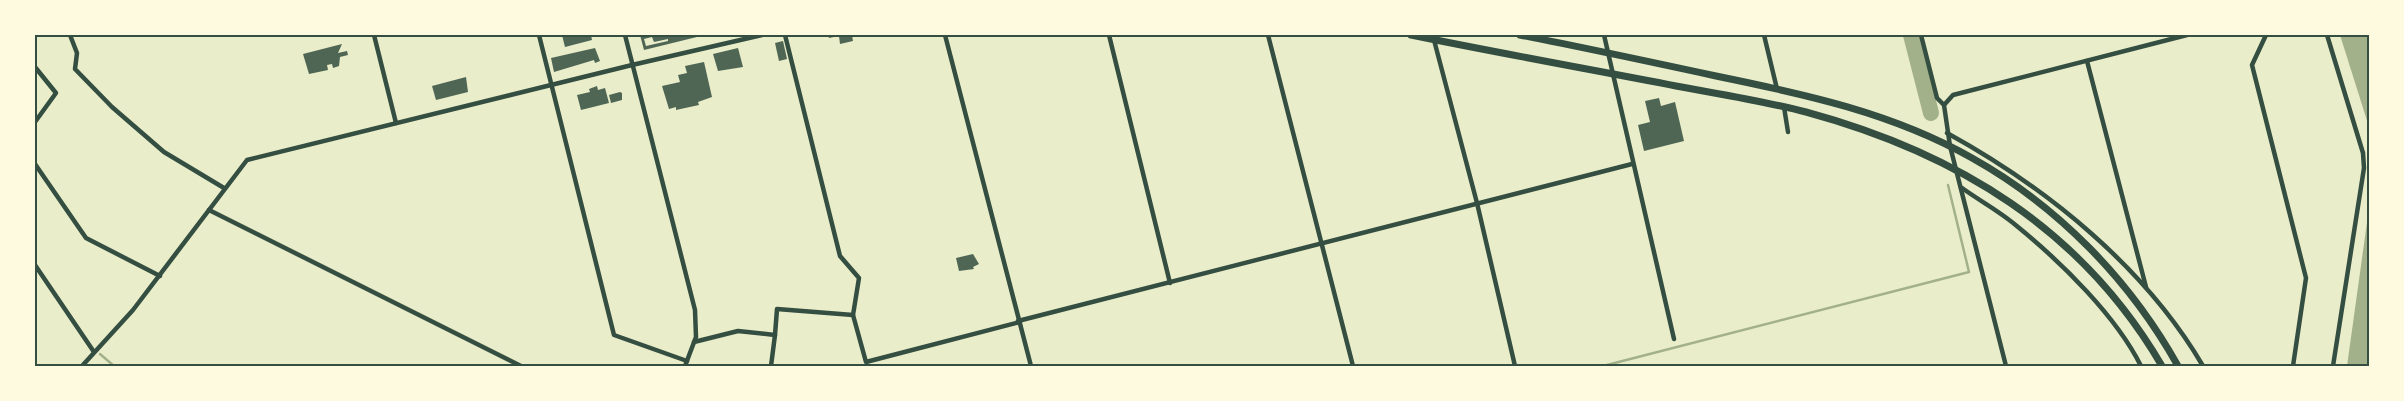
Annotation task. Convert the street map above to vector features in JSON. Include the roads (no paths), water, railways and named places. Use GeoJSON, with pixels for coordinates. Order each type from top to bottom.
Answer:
{"type":"FeatureCollection","features":[{"type":"Feature","properties":{"kind":"highway"},"geometry":{"type":"LineString","coordinates":[[1411,35],[1784,107],[1881,136],[1932,157],[2010,201],[2080,259],[2133,321],[2162,366]]}},
{"type":"Feature","properties":{"kind":"highway"},"geometry":{"type":"LineString","coordinates":[[1520,35],[1840,104],[1950,146],[2014,185],[2052,213],[2089,247],[2141,308],[2178,366]]}},
{"type":"Feature","properties":{"kind":"street"},"geometry":{"type":"LineString","coordinates":[[70,35],[77,53],[76,69],[112,107],[164,152],[224,188]]}},
{"type":"Feature","properties":{"kind":"street"},"geometry":{"type":"LineString","coordinates":[[374,35],[396,123]]}},
{"type":"Feature","properties":{"kind":"street"},"geometry":{"type":"LineString","coordinates":[[539,35],[614,336],[686,363],[694,342],[694,310],[625,35]]}},
{"type":"Feature","properties":{"kind":"street"},"geometry":{"type":"LineString","coordinates":[[82,366],[160,276],[224,188],[247,160],[632,65],[762,35]]}},
{"type":"Feature","properties":{"kind":"street"},"geometry":{"type":"LineString","coordinates":[[785,35],[840,256],[859,278],[853,315],[867,364],[1019,322],[1632,164]]}},
{"type":"Feature","properties":{"kind":"street"},"geometry":{"type":"LineString","coordinates":[[945,35],[1031,366]]}},
{"type":"Feature","properties":{"kind":"street"},"geometry":{"type":"LineString","coordinates":[[1110,35],[1170,283]]}},
{"type":"Feature","properties":{"kind":"street"},"geometry":{"type":"LineString","coordinates":[[1268,35],[1353,366]]}},
{"type":"Feature","properties":{"kind":"street"},"geometry":{"type":"LineString","coordinates":[[1604,35],[1632,164],[1674,339]]}},
{"type":"Feature","properties":{"kind":"street"},"geometry":{"type":"LineString","coordinates":[[1764,35],[1777,89]]}},
{"type":"Feature","properties":{"kind":"street"},"geometry":{"type":"LineString","coordinates":[[1921,35],[1937,98],[1944,105],[1950,146],[1958,170],[2006,366]]}},
{"type":"Feature","properties":{"kind":"street"},"geometry":{"type":"LineString","coordinates":[[1944,105],[1953,95],[2187,35]]}},
{"type":"Feature","properties":{"kind":"street"},"geometry":{"type":"LineString","coordinates":[[2266,35],[2252,65],[2306,278],[2293,366]]}},
{"type":"Feature","properties":{"kind":"street"},"geometry":{"type":"LineString","coordinates":[[2327,35],[2364,153],[2364,168],[2334,366]]}},
{"type":"Feature","properties":{"kind":"street"},"geometry":{"type":"LineString","coordinates":[[1434,40],[1477,203],[1515,366]]}},
{"type":"Feature","properties":{"kind":"street"},"geometry":{"type":"LineString","coordinates":[[2087,61],[2146,289]]}},
{"type":"Feature","properties":{"kind":"street"},"geometry":{"type":"LineString","coordinates":[[35,67],[56,93],[35,122]]}},
{"type":"Feature","properties":{"kind":"street"},"geometry":{"type":"LineString","coordinates":[[1784,107],[1788,132]]}},
{"type":"Feature","properties":{"kind":"street"},"geometry":{"type":"LineString","coordinates":[[1947,133],[2023,180],[2076,222],[2146,289],[2167,313],[2203,366]]}},
{"type":"Feature","properties":{"kind":"street"},"geometry":{"type":"LineString","coordinates":[[35,164],[86,238],[160,276]]}},
{"type":"Feature","properties":{"kind":"street"},"geometry":{"type":"LineString","coordinates":[[1962,188],[2018,226],[2088,292],[2132,347],[2141,366]]}},
{"type":"Feature","properties":{"kind":"street"},"geometry":{"type":"LineString","coordinates":[[208,210],[521,366]]}},
{"type":"Feature","properties":{"kind":"street"},"geometry":{"type":"LineString","coordinates":[[35,265],[94,352]]}},
{"type":"Feature","properties":{"kind":"street"},"geometry":{"type":"LineString","coordinates":[[771,366],[776,335],[777,309],[853,315]]}},
{"type":"Feature","properties":{"kind":"street"},"geometry":{"type":"LineString","coordinates":[[694,342],[738,331],[776,335]]}},
{"type":"Feature","properties":{"kind":"waterway"},"geometry":{"type":"LineString","coordinates":[[1911,35],[1931,113]]}},
{"type":"Feature","properties":{"kind":"waterway"},"geometry":{"type":"LineString","coordinates":[[1603,366],[1969,272],[1948,185]]}},
{"type":"Feature","properties":{"kind":"waterway"},"geometry":{"type":"LineString","coordinates":[[100,354],[114,366]]}}]}
